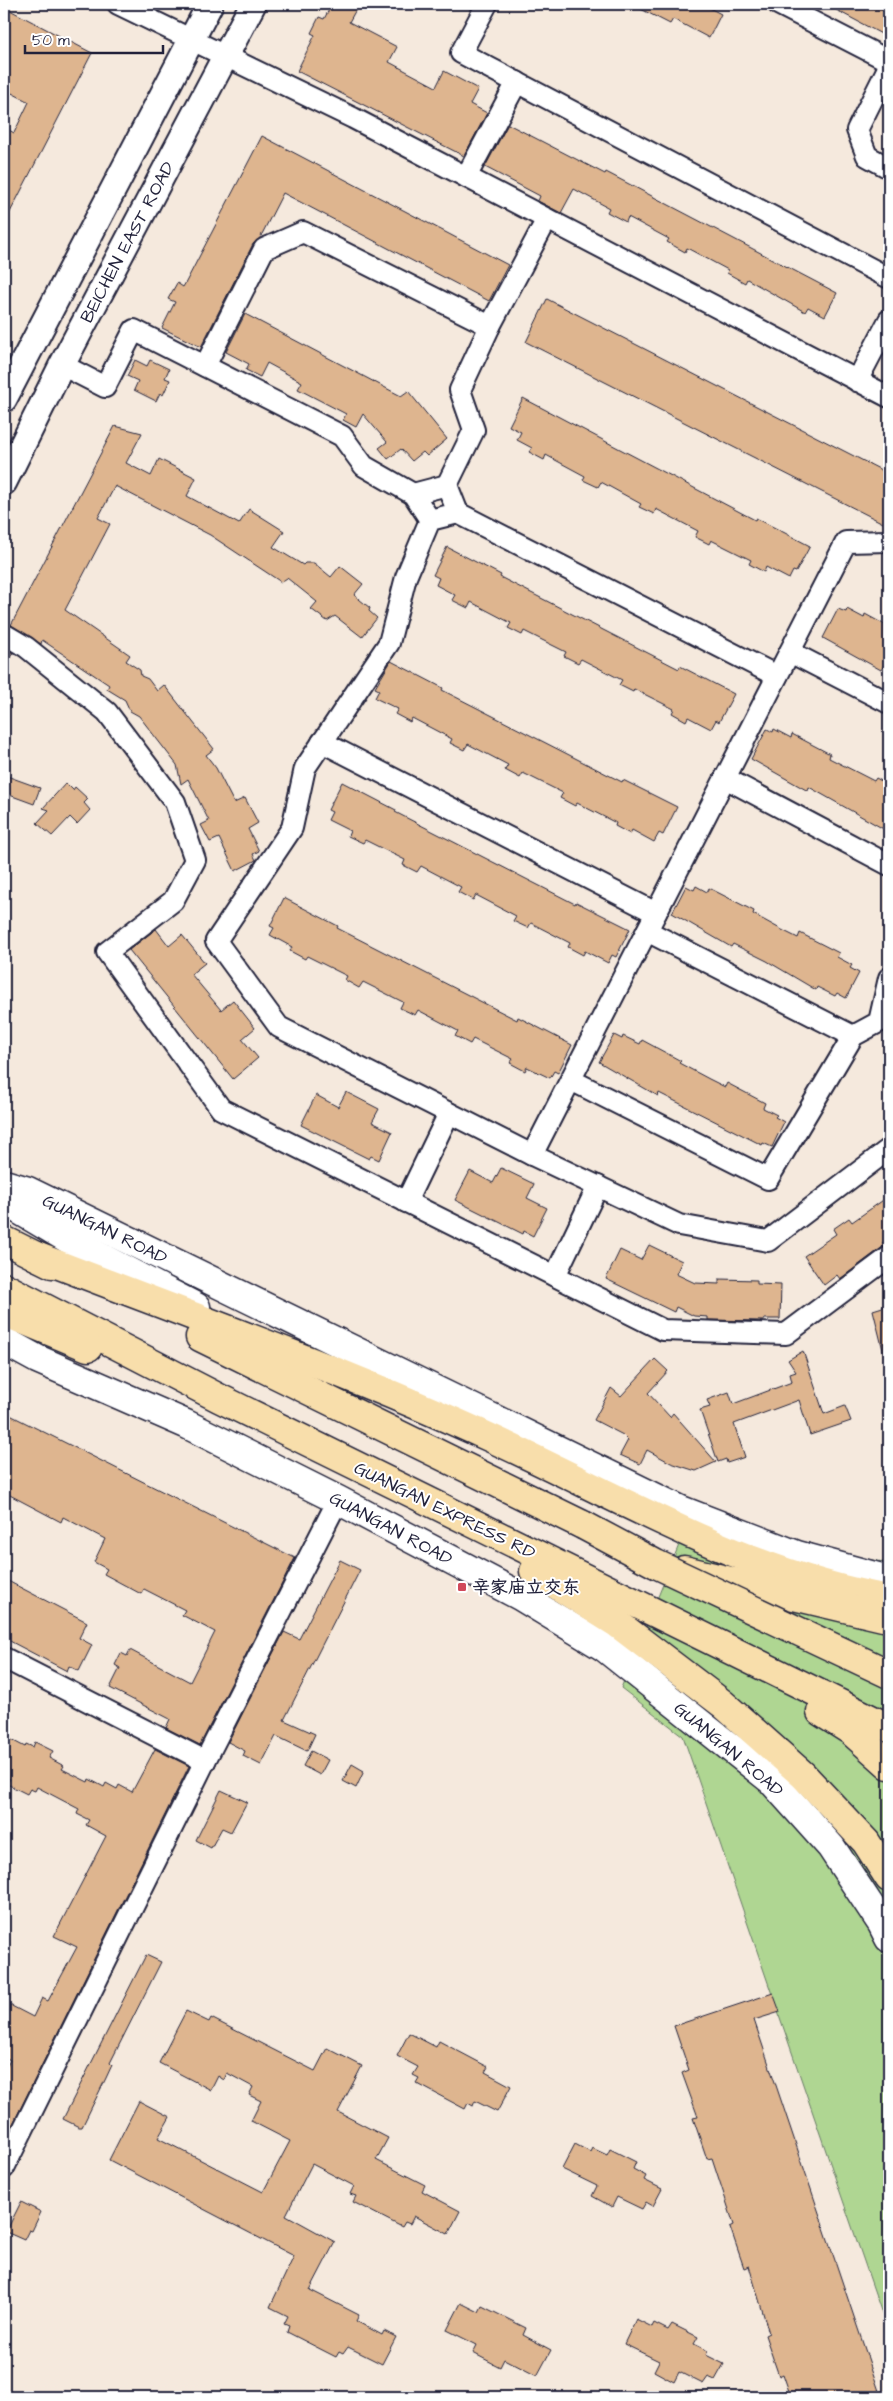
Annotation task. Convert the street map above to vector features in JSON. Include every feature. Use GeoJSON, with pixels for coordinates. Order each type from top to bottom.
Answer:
{"type":"FeatureCollection","features":[{"type":"Feature","properties":{"kind":"highway"},"geometry":{"type":"LineString","coordinates":[[4,1240],[583,1525],[656,1564],[889,1674]]}},
{"type":"Feature","properties":{"kind":"highway"},"geometry":{"type":"LineString","coordinates":[[36,1256],[380,1390],[493,1439],[716,1546],[807,1579],[889,1599]]}},
{"type":"Feature","properties":{"kind":"highway","name":"GUANGAN EXPRESS RD"},"geometry":{"type":"LineString","coordinates":[[4,1287],[219,1398],[416,1495],[555,1574],[710,1641],[889,1728]]}},
{"type":"Feature","properties":{"kind":"highway"},"geometry":{"type":"LineString","coordinates":[[4,1312],[58,1336],[219,1398]]}},
{"type":"Feature","properties":{"kind":"highway"},"geometry":{"type":"LineString","coordinates":[[656,1564],[889,1618]]}},
{"type":"Feature","properties":{"kind":"highway"},"geometry":{"type":"LineString","coordinates":[[555,1574],[723,1704],[803,1776],[866,1842],[889,1878]]}},
{"type":"Feature","properties":{"kind":"highway"},"geometry":{"type":"LineString","coordinates":[[710,1641],[851,1730],[889,1765]]}},
{"type":"Feature","properties":{"kind":"main road","name":"GUANGAN ROAD"},"geometry":{"type":"LineString","coordinates":[[4,1184],[28,1192],[681,1510],[797,1555],[889,1580]]}},
{"type":"Feature","properties":{"kind":"main road"},"geometry":{"type":"LineString","coordinates":[[4,1201],[85,1250],[192,1305],[380,1390]]}},
{"type":"Feature","properties":{"kind":"main road","name":"GUANGAN ROAD"},"geometry":{"type":"LineString","coordinates":[[4,1341],[36,1358],[186,1424],[338,1500],[520,1596],[604,1647],[771,1780],[831,1847],[887,1927]]}},
{"type":"Feature","properties":{"kind":"street"},"geometry":{"type":"LineString","coordinates":[[118,4],[353,118],[889,397]]}},
{"type":"Feature","properties":{"kind":"street","name":"BEICHEN EAST ROAD"},"geometry":{"type":"LineString","coordinates":[[4,399],[210,4]]}},
{"type":"Feature","properties":{"kind":"street","name":"BEICHEN EAST ROAD"},"geometry":{"type":"LineString","coordinates":[[4,482],[62,365],[253,4]]}},
{"type":"Feature","properties":{"kind":"street"},"geometry":{"type":"LineString","coordinates":[[487,4],[461,53],[889,278]]}},
{"type":"Feature","properties":{"kind":"street"},"geometry":{"type":"LineString","coordinates":[[778,4],[889,61]]}},
{"type":"Feature","properties":{"kind":"street"},"geometry":{"type":"LineString","coordinates":[[889,66],[856,130],[867,156],[889,168]]}},
{"type":"Feature","properties":{"kind":"street"},"geometry":{"type":"LineString","coordinates":[[466,177],[517,82]]}},
{"type":"Feature","properties":{"kind":"street"},"geometry":{"type":"LineString","coordinates":[[458,513],[447,485],[474,430],[460,390],[490,326],[547,219]]}},
{"type":"Feature","properties":{"kind":"street"},"geometry":{"type":"LineString","coordinates":[[205,366],[264,249],[304,232],[490,326]]}},
{"type":"Feature","properties":{"kind":"street"},"geometry":{"type":"LineString","coordinates":[[857,381],[889,320]]}},
{"type":"Feature","properties":{"kind":"street"},"geometry":{"type":"LineString","coordinates":[[62,365],[105,387],[134,330],[342,436],[364,466],[413,494],[430,520]]}},
{"type":"Feature","properties":{"kind":"street"},"geometry":{"type":"LineString","coordinates":[[413,494],[447,485]]}},
{"type":"Feature","properties":{"kind":"street"},"geometry":{"type":"LineString","coordinates":[[430,520],[458,513],[777,676]]}},
{"type":"Feature","properties":{"kind":"street"},"geometry":{"type":"LineString","coordinates":[[430,520],[406,577],[389,643],[305,768],[292,828],[216,941],[279,1027],[532,1155],[679,1225],[768,1241],[889,1149]]}},
{"type":"Feature","properties":{"kind":"street"},"geometry":{"type":"LineString","coordinates":[[532,1155],[846,542],[889,541]]}},
{"type":"Feature","properties":{"kind":"street"},"geometry":{"type":"LineString","coordinates":[[4,634],[26,647],[107,712],[175,802],[195,860],[173,901],[107,952],[221,1109],[663,1330],[786,1334],[889,1257]]}},
{"type":"Feature","properties":{"kind":"street"},"geometry":{"type":"LineString","coordinates":[[790,652],[889,703]]}},
{"type":"Feature","properties":{"kind":"street"},"geometry":{"type":"LineString","coordinates":[[322,742],[651,922],[853,1036]]}},
{"type":"Feature","properties":{"kind":"street"},"geometry":{"type":"LineString","coordinates":[[725,778],[889,865]]}},
{"type":"Feature","properties":{"kind":"street"},"geometry":{"type":"LineString","coordinates":[[570,1080],[768,1179],[853,1036],[884,1025],[889,978]]}},
{"type":"Feature","properties":{"kind":"street"},"geometry":{"type":"LineString","coordinates":[[406,1202],[449,1113]]}},
{"type":"Feature","properties":{"kind":"street"},"geometry":{"type":"LineString","coordinates":[[555,1276],[598,1186]]}},
{"type":"Feature","properties":{"kind":"street"},"geometry":{"type":"LineString","coordinates":[[4,2168],[205,1761],[338,1500]]}},
{"type":"Feature","properties":{"kind":"street"},"geometry":{"type":"LineString","coordinates":[[4,1658],[205,1761]]}},
{"type":"Feature","properties":{"kind":"green space"},"geometry":{"type":"Polygon","coordinates":[[[696,1503],[817,1550],[889,1563],[889,2334],[683,1736],[621,1688],[696,1503]]]}},
{"type":"Feature","properties":{"kind":"building"},"geometry":{"type":"Polygon","coordinates":[[[332,4],[359,4],[349,22],[397,47],[389,62],[436,87],[444,71],[478,89],[470,104],[487,113],[464,156],[297,71],[315,35],[311,33],[319,17],[324,19],[332,4]]]}},
{"type":"Feature","properties":{"kind":"building"},"geometry":{"type":"Polygon","coordinates":[[[631,4],[702,4],[721,14],[709,38],[673,19],[670,24],[631,4]]]}},
{"type":"Feature","properties":{"kind":"building"},"geometry":{"type":"Polygon","coordinates":[[[825,4],[889,4],[889,38],[825,4]]]}},
{"type":"Feature","properties":{"kind":"building"},"geometry":{"type":"Polygon","coordinates":[[[4,7],[92,53],[4,224],[4,127],[14,133],[29,102],[4,89],[4,7]]]}},
{"type":"Feature","properties":{"kind":"building"},"geometry":{"type":"Polygon","coordinates":[[[508,124],[605,174],[606,172],[837,293],[825,316],[808,307],[805,312],[747,279],[745,283],[727,273],[728,270],[687,248],[685,252],[667,242],[669,239],[628,217],[626,222],[607,212],[609,208],[574,189],[561,213],[538,201],[540,196],[485,167],[508,124]]]}},
{"type":"Feature","properties":{"kind":"building"},"geometry":{"type":"Polygon","coordinates":[[[262,136],[508,265],[489,301],[283,193],[260,238],[253,244],[201,347],[162,328],[175,302],[168,299],[177,283],[183,287],[186,282],[262,136]]]}},
{"type":"Feature","properties":{"kind":"building"},"geometry":{"type":"Polygon","coordinates":[[[547,299],[889,474],[889,526],[526,342],[547,299]]]}},
{"type":"Feature","properties":{"kind":"building"},"geometry":{"type":"Polygon","coordinates":[[[245,314],[401,396],[408,391],[447,439],[427,456],[423,452],[412,461],[401,449],[388,459],[379,448],[387,442],[363,414],[356,427],[343,420],[346,414],[298,389],[302,382],[267,363],[260,377],[246,370],[249,364],[226,352],[245,314]]]}},
{"type":"Feature","properties":{"kind":"building"},"geometry":{"type":"Polygon","coordinates":[[[135,360],[147,366],[150,360],[169,369],[165,378],[170,380],[163,395],[160,393],[156,401],[134,390],[138,381],[127,376],[135,360]]]}},
{"type":"Feature","properties":{"kind":"building"},"geometry":{"type":"Polygon","coordinates":[[[523,398],[755,520],[756,518],[810,546],[796,572],[793,571],[789,579],[766,567],[764,572],[749,564],[751,560],[711,540],[709,544],[695,537],[698,531],[656,509],[654,514],[639,507],[641,504],[601,482],[598,487],[583,480],[585,476],[546,455],[544,460],[529,452],[532,448],[517,440],[521,432],[509,426],[523,398]]]}},
{"type":"Feature","properties":{"kind":"building"},"geometry":{"type":"Polygon","coordinates":[[[115,426],[142,433],[126,463],[151,476],[159,459],[196,478],[187,496],[239,524],[249,509],[284,531],[273,547],[303,565],[305,563],[314,563],[331,577],[340,566],[363,584],[354,595],[370,608],[369,611],[377,618],[362,637],[335,616],[327,621],[311,609],[317,602],[287,578],[281,582],[210,535],[115,486],[98,518],[110,524],[65,610],[130,655],[126,661],[140,670],[141,676],[148,679],[157,691],[164,685],[214,749],[206,755],[216,768],[234,803],[245,798],[258,823],[248,829],[259,851],[253,854],[256,860],[235,871],[219,838],[210,842],[201,825],[209,821],[188,779],[181,784],[177,765],[139,716],[130,711],[125,700],[107,689],[109,685],[42,640],[41,644],[11,625],[115,426]]]}},
{"type":"Feature","properties":{"kind":"building"},"geometry":{"type":"Polygon","coordinates":[[[447,547],[501,575],[500,577],[679,669],[680,666],[734,694],[719,722],[716,720],[711,729],[688,717],[686,721],[672,713],[674,709],[634,689],[633,692],[619,685],[622,680],[581,659],[578,663],[564,656],[566,652],[524,631],[522,635],[508,628],[511,623],[471,602],[468,608],[452,600],[455,595],[436,585],[439,578],[433,575],[447,547]]]}},
{"type":"Feature","properties":{"kind":"building"},"geometry":{"type":"Polygon","coordinates":[[[838,609],[846,612],[847,609],[864,618],[865,614],[889,627],[889,668],[884,665],[881,670],[823,638],[838,609]]]}},
{"type":"Feature","properties":{"kind":"building"},"geometry":{"type":"Polygon","coordinates":[[[4,648],[13,653],[4,666],[4,648]]]}},
{"type":"Feature","properties":{"kind":"building"},"geometry":{"type":"Polygon","coordinates":[[[391,661],[443,688],[442,690],[622,782],[623,780],[677,807],[663,835],[659,833],[654,842],[632,830],[630,834],[615,826],[616,823],[577,803],[575,806],[560,798],[563,793],[523,773],[520,778],[505,770],[508,765],[468,744],[464,750],[450,743],[452,739],[412,718],[410,722],[395,714],[398,709],[375,698],[379,690],[375,688],[391,661]]]}},
{"type":"Feature","properties":{"kind":"building"},"geometry":{"type":"Polygon","coordinates":[[[767,729],[773,732],[774,729],[791,738],[792,734],[830,754],[829,758],[874,781],[876,778],[889,785],[889,832],[809,787],[808,791],[751,759],[767,729]]]}},
{"type":"Feature","properties":{"kind":"building"},"geometry":{"type":"Polygon","coordinates":[[[4,775],[40,788],[34,804],[4,793],[4,775]]]}},
{"type":"Feature","properties":{"kind":"building"},"geometry":{"type":"Polygon","coordinates":[[[342,782],[396,810],[395,812],[575,904],[576,902],[630,929],[616,957],[612,955],[608,963],[585,951],[583,955],[568,947],[570,943],[531,923],[528,928],[513,921],[516,916],[476,895],[473,900],[458,892],[461,887],[421,866],[417,872],[403,865],[405,860],[365,840],[363,843],[348,836],[350,831],[328,820],[332,812],[328,810],[342,782]]]}},
{"type":"Feature","properties":{"kind":"building"},"geometry":{"type":"Polygon","coordinates":[[[66,783],[73,790],[75,787],[88,799],[84,803],[90,810],[77,824],[70,817],[52,836],[37,823],[49,810],[43,808],[66,783]]]}},
{"type":"Feature","properties":{"kind":"building"},"geometry":{"type":"Polygon","coordinates":[[[686,886],[694,890],[696,886],[707,892],[709,888],[754,911],[753,914],[798,938],[800,933],[839,953],[837,957],[852,965],[850,968],[859,973],[846,998],[837,993],[835,996],[817,987],[816,990],[767,961],[733,944],[731,947],[672,913],[686,886]]]}},
{"type":"Feature","properties":{"kind":"building"},"geometry":{"type":"Polygon","coordinates":[[[284,898],[338,926],[337,928],[517,1020],[518,1017],[572,1045],[558,1073],[554,1071],[550,1078],[527,1067],[525,1071],[510,1063],[513,1059],[473,1039],[470,1044],[455,1036],[458,1031],[418,1010],[415,1015],[400,1008],[403,1002],[363,982],[359,988],[345,980],[347,976],[307,956],[305,959],[290,951],[292,947],[270,935],[274,928],[270,926],[284,898]]]}},
{"type":"Feature","properties":{"kind":"building"},"geometry":{"type":"Polygon","coordinates":[[[156,929],[169,946],[182,935],[205,963],[191,974],[221,1010],[233,1000],[255,1028],[242,1039],[258,1058],[233,1079],[129,950],[156,929]]]}},
{"type":"Feature","properties":{"kind":"building"},"geometry":{"type":"Polygon","coordinates":[[[614,1035],[622,1039],[623,1036],[640,1044],[642,1040],[709,1079],[725,1087],[727,1083],[765,1103],[763,1108],[777,1115],[775,1117],[784,1122],[772,1147],[763,1143],[762,1145],[659,1093],[658,1096],[599,1062],[614,1035]]]}},
{"type":"Feature","properties":{"kind":"building"},"geometry":{"type":"Polygon","coordinates":[[[346,1092],[379,1109],[372,1122],[392,1132],[379,1160],[371,1156],[369,1159],[301,1125],[316,1095],[338,1107],[346,1092]]]}},
{"type":"Feature","properties":{"kind":"building"},"geometry":{"type":"Polygon","coordinates":[[[501,1168],[534,1184],[527,1198],[547,1208],[533,1236],[524,1231],[523,1234],[455,1200],[470,1171],[493,1183],[501,1168]]]}},
{"type":"Feature","properties":{"kind":"building"},"geometry":{"type":"Polygon","coordinates":[[[889,1196],[889,1238],[882,1243],[884,1246],[840,1279],[837,1275],[824,1285],[804,1256],[836,1234],[833,1229],[849,1218],[852,1222],[889,1196]]]}},
{"type":"Feature","properties":{"kind":"building"},"geometry":{"type":"Polygon","coordinates":[[[649,1245],[682,1261],[676,1274],[695,1283],[719,1284],[719,1279],[757,1280],[757,1284],[781,1285],[780,1319],[764,1319],[764,1321],[708,1320],[708,1317],[694,1316],[676,1307],[674,1312],[606,1279],[620,1250],[641,1260],[649,1245]]]}},
{"type":"Feature","properties":{"kind":"building"},"geometry":{"type":"Polygon","coordinates":[[[889,1305],[889,1354],[884,1354],[873,1310],[889,1305]]]}},
{"type":"Feature","properties":{"kind":"building"},"geometry":{"type":"Polygon","coordinates":[[[803,1351],[824,1414],[845,1406],[851,1421],[810,1435],[799,1400],[734,1424],[745,1457],[727,1463],[726,1459],[718,1462],[700,1410],[710,1407],[707,1400],[729,1392],[733,1404],[792,1382],[790,1374],[796,1372],[788,1360],[803,1351]]]}},
{"type":"Feature","properties":{"kind":"building"},"geometry":{"type":"Polygon","coordinates":[[[655,1359],[668,1371],[648,1393],[670,1417],[673,1413],[716,1462],[696,1471],[671,1463],[647,1450],[640,1464],[620,1455],[628,1440],[623,1435],[594,1420],[611,1388],[621,1396],[655,1359]]]}},
{"type":"Feature","properties":{"kind":"building"},"geometry":{"type":"Polygon","coordinates":[[[4,1412],[295,1558],[200,1745],[166,1728],[170,1719],[110,1688],[120,1668],[115,1665],[121,1653],[127,1656],[130,1650],[190,1682],[215,1632],[182,1615],[185,1610],[144,1589],[141,1594],[104,1574],[107,1569],[94,1562],[105,1539],[63,1517],[61,1522],[4,1492],[4,1412]]]}},
{"type":"Feature","properties":{"kind":"building"},"geometry":{"type":"Polygon","coordinates":[[[340,1560],[360,1570],[284,1720],[315,1734],[307,1751],[276,1736],[261,1765],[243,1756],[245,1751],[228,1742],[284,1632],[299,1639],[340,1560]]]}},
{"type":"Feature","properties":{"kind":"building"},"geometry":{"type":"Polygon","coordinates":[[[4,1579],[87,1622],[79,1638],[92,1645],[79,1671],[69,1666],[67,1671],[4,1638],[4,1579]]]}},
{"type":"Feature","properties":{"kind":"building"},"geometry":{"type":"Polygon","coordinates":[[[4,1736],[25,1747],[26,1744],[33,1747],[35,1742],[53,1751],[49,1758],[64,1766],[62,1769],[88,1782],[89,1779],[104,1787],[106,1783],[117,1789],[119,1785],[132,1792],[155,1749],[189,1766],[4,2142],[4,2072],[10,2060],[4,2056],[4,2002],[33,2017],[42,1998],[48,2001],[77,1947],[54,1936],[106,1836],[86,1825],[89,1820],[77,1814],[79,1809],[37,1787],[35,1791],[30,1789],[27,1794],[7,1784],[10,1779],[4,1776],[4,1736]]]}},
{"type":"Feature","properties":{"kind":"building"},"geometry":{"type":"Polygon","coordinates":[[[311,1751],[328,1760],[320,1775],[303,1766],[311,1751]]]}},
{"type":"Feature","properties":{"kind":"building"},"geometry":{"type":"Polygon","coordinates":[[[352,1764],[364,1771],[356,1788],[343,1781],[352,1764]]]}},
{"type":"Feature","properties":{"kind":"building"},"geometry":{"type":"Polygon","coordinates":[[[221,1790],[247,1802],[231,1832],[222,1828],[211,1848],[196,1840],[221,1790]]]}},
{"type":"Feature","properties":{"kind":"building"},"geometry":{"type":"Polygon","coordinates":[[[146,1955],[161,1962],[110,2063],[112,2065],[82,2127],[79,2127],[63,2119],[146,1955]]]}},
{"type":"Feature","properties":{"kind":"building"},"geometry":{"type":"Polygon","coordinates":[[[773,1993],[780,2012],[754,2020],[881,2397],[791,2397],[783,2374],[779,2376],[765,2335],[769,2333],[749,2266],[744,2268],[730,2227],[734,2225],[712,2158],[707,2159],[693,2118],[698,2117],[682,2073],[689,2070],[674,2026],[773,1993]]]}},
{"type":"Feature","properties":{"kind":"building"},"geometry":{"type":"Polygon","coordinates":[[[186,2011],[209,2022],[211,2018],[315,2071],[327,2048],[362,2066],[338,2112],[388,2138],[376,2160],[425,2185],[422,2191],[460,2211],[448,2234],[414,2216],[410,2224],[405,2222],[402,2227],[353,2202],[356,2196],[350,2194],[354,2186],[312,2164],[286,2215],[335,2242],[310,2290],[359,2315],[356,2321],[382,2335],[384,2331],[396,2337],[382,2364],[348,2347],[343,2354],[339,2352],[336,2357],[287,2332],[289,2326],[284,2324],[288,2316],[270,2307],[294,2256],[109,2160],[139,2101],[170,2117],[158,2138],[263,2192],[290,2141],[251,2121],[261,2101],[249,2095],[253,2087],[227,2073],[224,2080],[218,2076],[211,2090],[159,2063],[186,2011]]]}},
{"type":"Feature","properties":{"kind":"building"},"geometry":{"type":"Polygon","coordinates":[[[409,2033],[436,2047],[439,2041],[488,2067],[485,2072],[511,2086],[497,2112],[475,2101],[473,2106],[468,2103],[465,2109],[416,2083],[419,2078],[413,2075],[418,2067],[397,2056],[409,2033]]]}},
{"type":"Feature","properties":{"kind":"building"},"geometry":{"type":"Polygon","coordinates":[[[575,2144],[590,2152],[592,2148],[607,2155],[610,2149],[636,2162],[633,2169],[646,2176],[644,2180],[662,2189],[653,2206],[646,2202],[642,2209],[617,2197],[612,2207],[592,2196],[597,2186],[562,2169],[575,2144]]]}},
{"type":"Feature","properties":{"kind":"building"},"geometry":{"type":"Polygon","coordinates":[[[21,2202],[41,2212],[32,2231],[29,2230],[24,2240],[6,2232],[21,2202]]]}},
{"type":"Feature","properties":{"kind":"building"},"geometry":{"type":"Polygon","coordinates":[[[461,2303],[479,2312],[482,2306],[526,2328],[523,2335],[551,2350],[537,2376],[504,2359],[500,2367],[473,2353],[477,2345],[447,2330],[461,2303]]]}},
{"type":"Feature","properties":{"kind":"building"},"geometry":{"type":"Polygon","coordinates":[[[636,2319],[652,2327],[654,2323],[668,2330],[672,2324],[698,2337],[694,2344],[708,2351],[706,2355],[724,2364],[715,2380],[708,2377],[703,2384],[679,2372],[674,2382],[654,2371],[659,2361],[624,2344],[636,2319]]]}},
{"type":"Feature","properties":{"kind":"place","name":"辛家庙立交东"},"geometry":{"type":"Point","coordinates":[462,1587]}}]}
